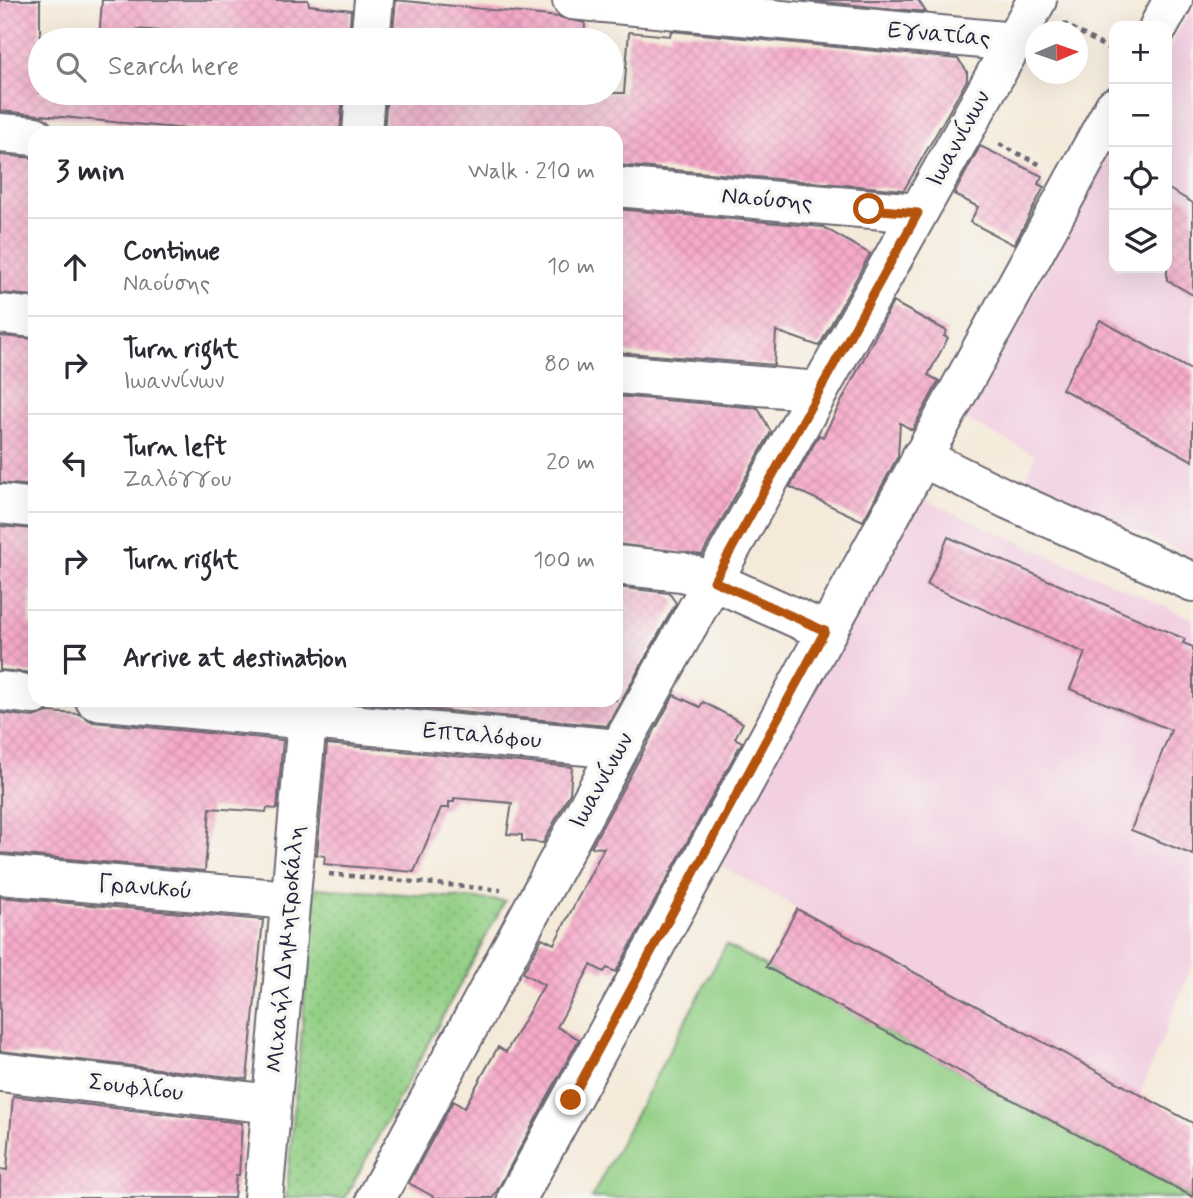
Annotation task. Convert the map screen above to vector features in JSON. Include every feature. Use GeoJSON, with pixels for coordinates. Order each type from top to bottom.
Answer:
{"type":"FeatureCollection","features":[{"type":"Feature","properties":{"kind":"street"},"geometry":{"type":"LineString","coordinates":[[371,28],[374,0]]}},
{"type":"Feature","properties":{"kind":"street","name":"Εγνατίας"},"geometry":{"type":"LineString","coordinates":[[572,0],[1014,42]]}},
{"type":"Feature","properties":{"kind":"street"},"geometry":{"type":"LineString","coordinates":[[1162,21],[1173,0]]}},
{"type":"Feature","properties":{"kind":"street","name":"Ιωαννίνων"},"geometry":{"type":"LineString","coordinates":[[376,1198],[619,749],[1035,4]]}},
{"type":"Feature","properties":{"kind":"street"},"geometry":{"type":"LineString","coordinates":[[363,126],[364,105]]}},
{"type":"Feature","properties":{"kind":"street"},"geometry":{"type":"LineString","coordinates":[[517,1198],[1109,116]]}},
{"type":"Feature","properties":{"kind":"street"},"geometry":{"type":"LineString","coordinates":[[0,133],[28,135]]}},
{"type":"Feature","properties":{"kind":"street","name":"Ναούσης"},"geometry":{"type":"LineString","coordinates":[[623,188],[918,213]]}},
{"type":"Feature","properties":{"kind":"street"},"geometry":{"type":"LineString","coordinates":[[0,314],[28,317]]}},
{"type":"Feature","properties":{"kind":"street"},"geometry":{"type":"LineString","coordinates":[[623,375],[819,391]]}},
{"type":"Feature","properties":{"kind":"street"},"geometry":{"type":"LineString","coordinates":[[921,457],[1007,499],[1193,582]]}},
{"type":"Feature","properties":{"kind":"street"},"geometry":{"type":"LineString","coordinates":[[0,504],[28,507]]}},
{"type":"Feature","properties":{"kind":"street"},"geometry":{"type":"LineString","coordinates":[[623,566],[681,572],[714,581],[825,631]]}},
{"type":"Feature","properties":{"kind":"street"},"geometry":{"type":"LineString","coordinates":[[0,691],[28,694]]}},
{"type":"Feature","properties":{"kind":"street","name":"Επταλόφου"},"geometry":{"type":"LineString","coordinates":[[244,707],[308,710],[619,749]]}},
{"type":"Feature","properties":{"kind":"street","name":"Μιχαήλ Δημητροκάλη"},"geometry":{"type":"LineString","coordinates":[[263,1198],[308,710]]}},
{"type":"Feature","properties":{"kind":"street","name":"Γρανικού"},"geometry":{"type":"LineString","coordinates":[[0,875],[292,886]]}},
{"type":"Feature","properties":{"kind":"street","name":"Σουφλίου"},"geometry":{"type":"LineString","coordinates":[[0,1072],[271,1104]]}},
{"type":"Feature","properties":{"kind":"path"},"geometry":{"type":"LineString","coordinates":[[1035,4],[1109,49]]}},
{"type":"Feature","properties":{"kind":"path"},"geometry":{"type":"LineString","coordinates":[[966,127],[1073,181]]}},
{"type":"Feature","properties":{"kind":"path"},"geometry":{"type":"LineString","coordinates":[[292,886],[474,888]]}},
{"type":"Feature","properties":{"kind":"shaded area"},"geometry":{"type":"Polygon","coordinates":[[[1193,5],[1193,557],[1026,481],[1035,455],[964,419],[1109,156],[1109,273],[1172,273],[1172,43],[1193,5]]]}},
{"type":"Feature","properties":{"kind":"shaded area"},"geometry":{"type":"Polygon","coordinates":[[[914,495],[1193,619],[1193,963],[1140,1094],[717,864],[914,495]]]}},
{"type":"Feature","properties":{"kind":"green space"},"geometry":{"type":"Polygon","coordinates":[[[315,888],[505,901],[345,1198],[286,1198],[315,888]]]}},
{"type":"Feature","properties":{"kind":"green space"},"geometry":{"type":"Polygon","coordinates":[[[726,945],[1193,1197],[1193,1198],[591,1198],[726,945]]]}},
{"type":"Feature","properties":{"kind":"building"},"geometry":{"type":"Polygon","coordinates":[[[0,0],[40,0],[40,28],[28,28],[28,105],[342,105],[341,126],[155,126],[0,111],[0,0]]]}},
{"type":"Feature","properties":{"kind":"building"},"geometry":{"type":"Polygon","coordinates":[[[102,0],[308,0],[309,5],[351,10],[350,28],[100,28],[102,0]]]}},
{"type":"Feature","properties":{"kind":"building"},"geometry":{"type":"Polygon","coordinates":[[[396,0],[559,17],[585,23],[585,28],[393,28],[396,0]]]}},
{"type":"Feature","properties":{"kind":"building"},"geometry":{"type":"Polygon","coordinates":[[[803,0],[918,0],[926,12],[803,0]]]}},
{"type":"Feature","properties":{"kind":"building"},"geometry":{"type":"Polygon","coordinates":[[[671,31],[958,59],[967,71],[967,80],[904,190],[623,166],[623,126],[385,126],[386,105],[623,105],[629,32],[670,36],[671,31]]]}},
{"type":"Feature","properties":{"kind":"building"},"geometry":{"type":"Polygon","coordinates":[[[980,146],[1042,176],[1038,184],[1044,187],[1014,245],[970,222],[978,207],[954,194],[980,146]]]}},
{"type":"Feature","properties":{"kind":"building"},"geometry":{"type":"Polygon","coordinates":[[[0,155],[28,157],[28,295],[0,293],[0,155]]]}},
{"type":"Feature","properties":{"kind":"building"},"geometry":{"type":"Polygon","coordinates":[[[1172,191],[1193,203],[1193,295],[1167,280],[1167,273],[1172,273],[1172,191]]]}},
{"type":"Feature","properties":{"kind":"building"},"geometry":{"type":"Polygon","coordinates":[[[623,210],[823,227],[870,254],[819,346],[776,331],[774,365],[623,353],[623,210]]]}},
{"type":"Feature","properties":{"kind":"building"},"geometry":{"type":"Polygon","coordinates":[[[893,302],[947,331],[944,336],[948,338],[928,375],[939,381],[912,430],[900,423],[898,456],[863,521],[790,487],[819,435],[823,437],[893,302]]]}},
{"type":"Feature","properties":{"kind":"building"},"geometry":{"type":"Polygon","coordinates":[[[1100,320],[1193,371],[1193,461],[1062,389],[1100,320]]]}},
{"type":"Feature","properties":{"kind":"building"},"geometry":{"type":"Polygon","coordinates":[[[0,336],[28,338],[28,485],[0,483],[0,336]]]}},
{"type":"Feature","properties":{"kind":"building"},"geometry":{"type":"Polygon","coordinates":[[[623,397],[758,408],[771,432],[702,555],[623,545],[623,397]]]}},
{"type":"Feature","properties":{"kind":"building"},"geometry":{"type":"Polygon","coordinates":[[[0,526],[28,528],[28,672],[0,670],[0,526]]]}},
{"type":"Feature","properties":{"kind":"building"},"geometry":{"type":"Polygon","coordinates":[[[948,537],[1185,639],[1183,643],[1193,647],[1193,855],[1131,830],[1171,730],[1070,689],[1085,653],[927,585],[948,537]]]}},
{"type":"Feature","properties":{"kind":"building"},"geometry":{"type":"Polygon","coordinates":[[[623,588],[669,593],[676,603],[623,697],[623,588]]]}},
{"type":"Feature","properties":{"kind":"building"},"geometry":{"type":"Polygon","coordinates":[[[674,695],[700,707],[703,702],[743,723],[735,738],[742,742],[616,972],[607,968],[604,972],[591,965],[557,1027],[579,1039],[493,1198],[436,1198],[409,1183],[453,1101],[464,1108],[498,1047],[506,1052],[544,985],[523,973],[542,938],[554,944],[604,848],[591,847],[674,695]]]}},
{"type":"Feature","properties":{"kind":"building"},"geometry":{"type":"Polygon","coordinates":[[[405,707],[618,707],[607,726],[405,707]]]}},
{"type":"Feature","properties":{"kind":"building"},"geometry":{"type":"Polygon","coordinates":[[[48,712],[79,714],[93,722],[283,740],[277,809],[267,808],[266,812],[210,808],[205,871],[0,853],[0,713],[33,717],[48,712]]]}},
{"type":"Feature","properties":{"kind":"building"},"geometry":{"type":"Polygon","coordinates":[[[327,744],[572,767],[570,793],[543,843],[522,841],[522,835],[507,834],[512,803],[454,798],[454,802],[449,802],[449,808],[441,808],[414,872],[324,864],[325,856],[317,855],[327,744]]]}},
{"type":"Feature","properties":{"kind":"building"},"geometry":{"type":"Polygon","coordinates":[[[0,897],[263,920],[247,1079],[0,1051],[0,897]]]}},
{"type":"Feature","properties":{"kind":"building"},"geometry":{"type":"Polygon","coordinates":[[[797,909],[1193,1123],[1193,1197],[766,967],[797,909]]]}},
{"type":"Feature","properties":{"kind":"building"},"geometry":{"type":"Polygon","coordinates":[[[13,1096],[242,1123],[239,1175],[236,1175],[234,1198],[0,1198],[0,1169],[7,1170],[13,1096]]]}},
{"type":"Feature","properties":{"kind":"route"},"geometry":{"type":"LineString","coordinates":[[571,1100],[825,631],[714,581],[918,213],[869,209]]}}]}
